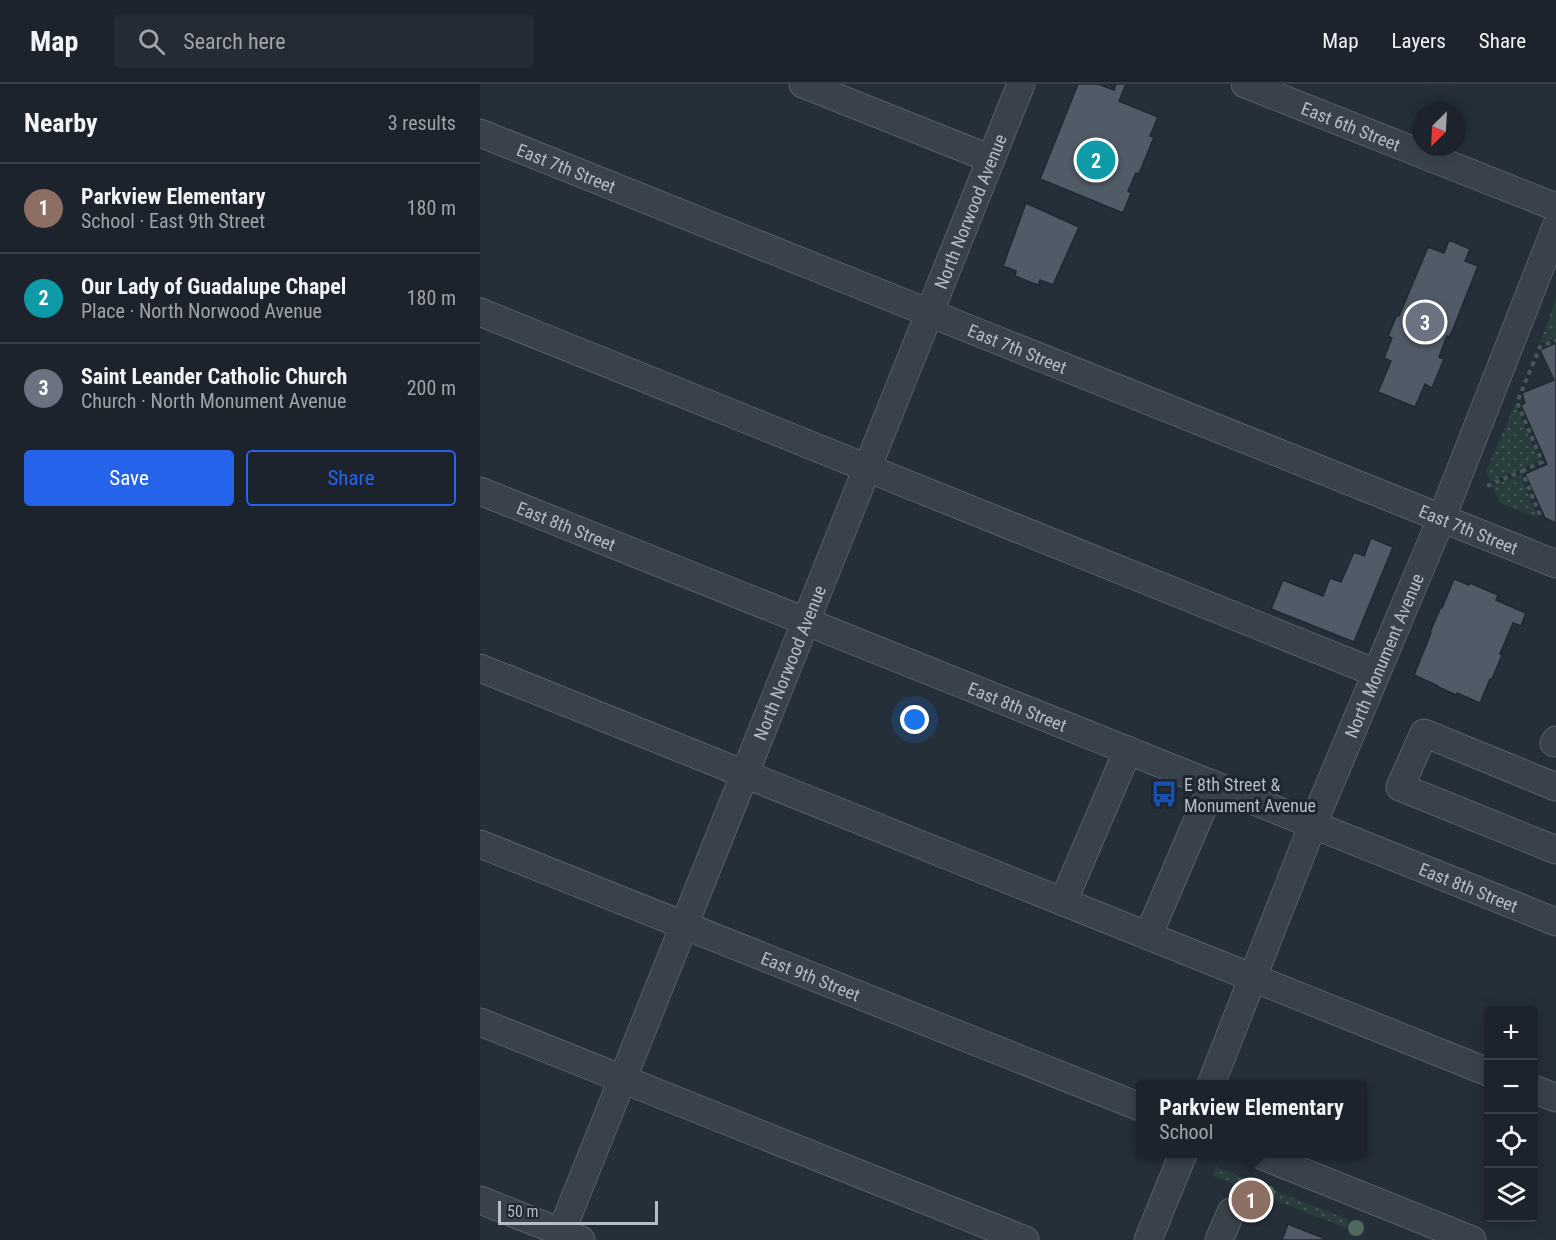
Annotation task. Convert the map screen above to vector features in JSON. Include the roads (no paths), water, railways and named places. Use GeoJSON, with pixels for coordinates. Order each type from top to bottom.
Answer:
{"type":"FeatureCollection","features":[{"type":"Feature","properties":{"kind":"street"},"geometry":{"type":"LineString","coordinates":[[803,84],[991,159]]}},
{"type":"Feature","properties":{"kind":"street","name":"North Norwood Avenue"},"geometry":{"type":"LineString","coordinates":[[566,1237],[623,1079],[1021,84]]}},
{"type":"Feature","properties":{"kind":"street","name":"East 6th Street"},"geometry":{"type":"LineString","coordinates":[[1245,84],[1556,207]]}},
{"type":"Feature","properties":{"kind":"street","name":"East 7th Street"},"geometry":{"type":"LineString","coordinates":[[480,133],[1556,564]]}},
{"type":"Feature","properties":{"kind":"street","name":"North Monument Avenue"},"geometry":{"type":"LineString","coordinates":[[1212,1080],[1313,824],[1442,517],[1556,227]]}},
{"type":"Feature","properties":{"kind":"street"},"geometry":{"type":"LineString","coordinates":[[480,312],[1376,674]]}},
{"type":"Feature","properties":{"kind":"street","name":"East 8th Street"},"geometry":{"type":"LineString","coordinates":[[480,491],[1556,922]]}},
{"type":"Feature","properties":{"kind":"street"},"geometry":{"type":"LineString","coordinates":[[480,668],[1484,1070]]}},
{"type":"Feature","properties":{"kind":"street"},"geometry":{"type":"LineString","coordinates":[[1556,787],[1424,733],[1400,788],[1556,850]]}},
{"type":"Feature","properties":{"kind":"street"},"geometry":{"type":"LineString","coordinates":[[1063,902],[1128,750]]}},
{"type":"Feature","properties":{"kind":"street"},"geometry":{"type":"LineString","coordinates":[[1148,936],[1213,784]]}},
{"type":"Feature","properties":{"kind":"street","name":"East 9th Street"},"geometry":{"type":"LineString","coordinates":[[480,844],[1136,1105]]}},
{"type":"Feature","properties":{"kind":"street"},"geometry":{"type":"LineString","coordinates":[[480,1022],[1025,1240]]}},
{"type":"Feature","properties":{"kind":"street"},"geometry":{"type":"LineString","coordinates":[[1538,1091],[1556,1098]]}},
{"type":"Feature","properties":{"kind":"street"},"geometry":{"type":"LineString","coordinates":[[1148,1240],[1181,1158]]}},
{"type":"Feature","properties":{"kind":"street"},"geometry":{"type":"LineString","coordinates":[[1268,1158],[1472,1240]]}},
{"type":"Feature","properties":{"kind":"street"},"geometry":{"type":"LineString","coordinates":[[480,1200],[566,1237]]}},
{"type":"Feature","properties":{"kind":"street"},"geometry":{"type":"LineString","coordinates":[[1219,1240],[1231,1212]]}},
{"type":"Feature","properties":{"kind":"place","name":"Our Lady of Guadalupe Chapel"},"geometry":{"type":"Point","coordinates":[1096,160]}},
{"type":"Feature","properties":{"kind":"place","name":"Saint Leander Catholic Church"},"geometry":{"type":"Point","coordinates":[1425,322]}},
{"type":"Feature","properties":{"kind":"place","name":"E 8th Street & Monument Avenue"},"geometry":{"type":"Point","coordinates":[1164,794]}},
{"type":"Feature","properties":{"kind":"place","name":"Parkview Elementary"},"geometry":{"type":"Point","coordinates":[1251,1200]}}]}
